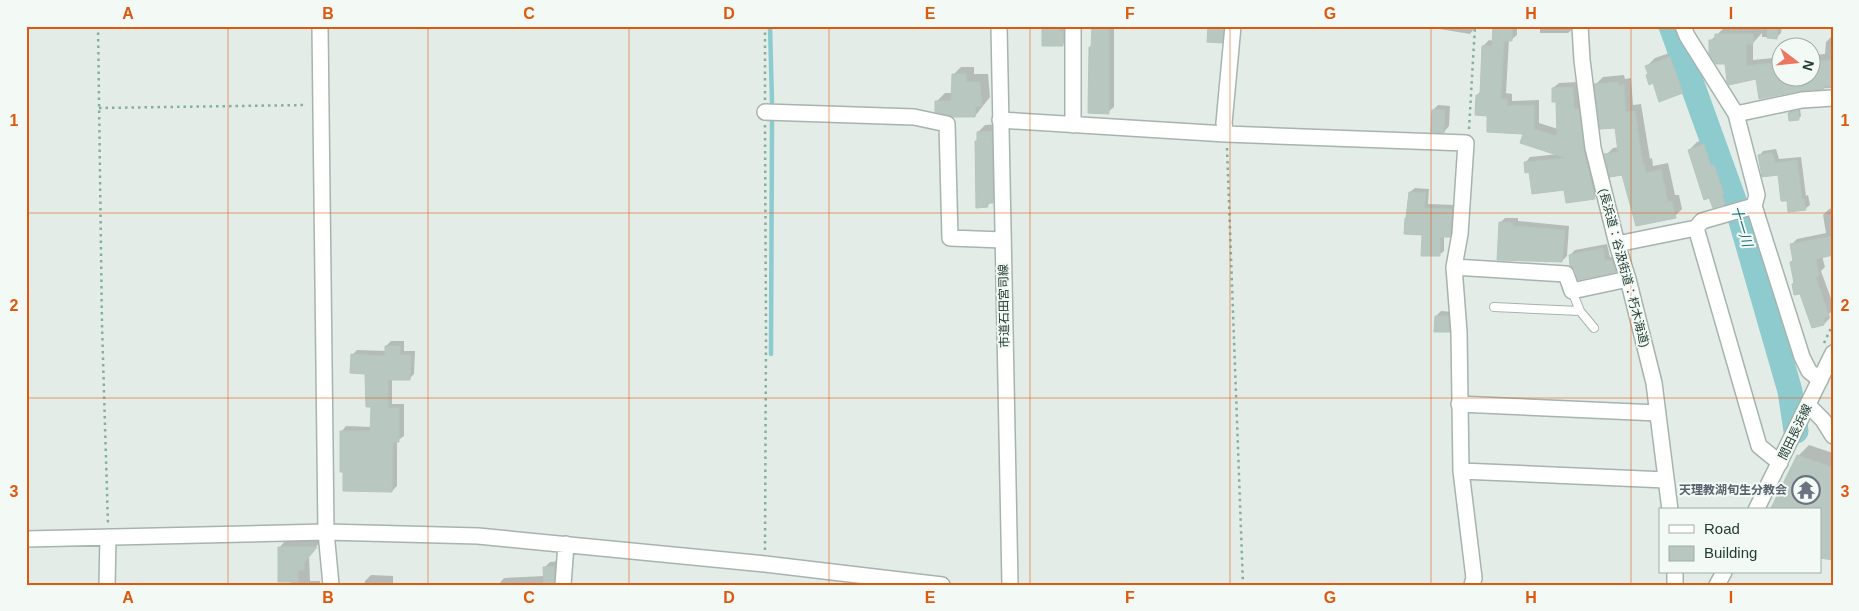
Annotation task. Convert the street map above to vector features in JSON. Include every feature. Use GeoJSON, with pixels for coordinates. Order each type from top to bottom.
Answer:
{"type":"FeatureCollection","features":[{"type":"Feature","properties":{"kind":"street"},"geometry":{"type":"LineString","coordinates":[[320,26],[326,532],[330,585]]}},
{"type":"Feature","properties":{"kind":"street","name":"市道石田宮司線"},"geometry":{"type":"LineString","coordinates":[[1000,26],[1000,120],[1010,585]]}},
{"type":"Feature","properties":{"kind":"street"},"geometry":{"type":"LineString","coordinates":[[1073,26],[1073,125]]}},
{"type":"Feature","properties":{"kind":"street"},"geometry":{"type":"LineString","coordinates":[[1226,134],[1224,123],[1234,26]]}},
{"type":"Feature","properties":{"kind":"street","name":"(長浜道：谷汲街道：朽木海道)"},"geometry":{"type":"LineString","coordinates":[[1580,26],[1582,60],[1593,148],[1654,383],[1670,508]]}},
{"type":"Feature","properties":{"kind":"street"},"geometry":{"type":"LineString","coordinates":[[1683,26],[1687,36],[1736,114],[1757,195],[1754,206],[1802,357],[1810,372],[1820,380]]}},
{"type":"Feature","properties":{"kind":"street"},"geometry":{"type":"LineString","coordinates":[[1736,114],[1802,100],[1833,98]]}},
{"type":"Feature","properties":{"kind":"street"},"geometry":{"type":"LineString","coordinates":[[765,112],[914,117],[947,124],[950,238],[1003,240]]}},
{"type":"Feature","properties":{"kind":"street"},"geometry":{"type":"LineString","coordinates":[[1000,120],[1226,134],[1466,143],[1460,234],[1454,267],[1459,332],[1461,471],[1474,578],[1472,585]]}},
{"type":"Feature","properties":{"kind":"street"},"geometry":{"type":"LineString","coordinates":[[1618,244],[1696,228],[1702,221],[1754,206]]}},
{"type":"Feature","properties":{"kind":"street"},"geometry":{"type":"LineString","coordinates":[[1696,228],[1758,446],[1783,457]]}},
{"type":"Feature","properties":{"kind":"street"},"geometry":{"type":"LineString","coordinates":[[1454,267],[1566,274],[1572,292],[1628,278]]}},
{"type":"Feature","properties":{"kind":"street","name":"間田長浜線"},"geometry":{"type":"LineString","coordinates":[[1757,508],[1810,407],[1833,353]]}},
{"type":"Feature","properties":{"kind":"street"},"geometry":{"type":"LineString","coordinates":[[1459,404],[1658,413]]}},
{"type":"Feature","properties":{"kind":"street"},"geometry":{"type":"LineString","coordinates":[[1810,407],[1823,420],[1833,436]]}},
{"type":"Feature","properties":{"kind":"street"},"geometry":{"type":"LineString","coordinates":[[1461,471],[1666,480]]}},
{"type":"Feature","properties":{"kind":"street"},"geometry":{"type":"LineString","coordinates":[[26,539],[326,532],[478,536],[765,564],[942,585]]}},
{"type":"Feature","properties":{"kind":"street"},"geometry":{"type":"LineString","coordinates":[[107,585],[108,537]]}},
{"type":"Feature","properties":{"kind":"street"},"geometry":{"type":"LineString","coordinates":[[563,585],[566,544]]}},
{"type":"Feature","properties":{"kind":"lane"},"geometry":{"type":"LineString","coordinates":[[1572,292],[1580,311],[1594,328]]}},
{"type":"Feature","properties":{"kind":"lane"},"geometry":{"type":"LineString","coordinates":[[1494,307],[1580,311]]}},
{"type":"Feature","properties":{"kind":"path"},"geometry":{"type":"LineString","coordinates":[[98,26],[102,325],[108,537]]}},
{"type":"Feature","properties":{"kind":"path"},"geometry":{"type":"LineString","coordinates":[[764,26],[765,564]]}},
{"type":"Feature","properties":{"kind":"path"},"geometry":{"type":"LineString","coordinates":[[1466,143],[1469,133],[1475,26]]}},
{"type":"Feature","properties":{"kind":"path"},"geometry":{"type":"LineString","coordinates":[[99,108],[320,104]]}},
{"type":"Feature","properties":{"kind":"path"},"geometry":{"type":"LineString","coordinates":[[1226,134],[1243,585]]}},
{"type":"Feature","properties":{"kind":"building"},"geometry":{"type":"Polygon","coordinates":[[[1042,26],[1059,26],[1059,31],[1063,31],[1063,46],[1042,46],[1042,26]]]}},
{"type":"Feature","properties":{"kind":"building"},"geometry":{"type":"Polygon","coordinates":[[[1092,26],[1109,26],[1109,114],[1088,113],[1089,47],[1091,47],[1092,26]]]}},
{"type":"Feature","properties":{"kind":"building"},"geometry":{"type":"Polygon","coordinates":[[[1208,26],[1224,26],[1222,43],[1207,42],[1208,26]]]}},
{"type":"Feature","properties":{"kind":"building"},"geometry":{"type":"Polygon","coordinates":[[[1493,26],[1512,26],[1512,41],[1504,41],[1501,98],[1507,99],[1507,106],[1534,105],[1534,129],[1557,136],[1556,102],[1552,102],[1552,88],[1573,87],[1574,109],[1579,109],[1584,149],[1595,199],[1566,203],[1564,190],[1532,194],[1529,172],[1525,173],[1524,162],[1566,158],[1520,143],[1523,134],[1487,132],[1487,116],[1475,115],[1476,95],[1480,95],[1482,46],[1492,46],[1493,26]]]}},
{"type":"Feature","properties":{"kind":"building"},"geometry":{"type":"Polygon","coordinates":[[[1767,27],[1778,27],[1777,38],[1767,38],[1767,27]]]}},
{"type":"Feature","properties":{"kind":"building"},"geometry":{"type":"Polygon","coordinates":[[[1715,34],[1753,34],[1753,44],[1746,44],[1746,66],[1772,63],[1772,88],[1822,88],[1822,61],[1833,60],[1833,86],[1823,86],[1824,89],[1800,91],[1759,99],[1756,79],[1729,85],[1725,64],[1716,64],[1709,54],[1709,40],[1715,40],[1715,34]]]}},
{"type":"Feature","properties":{"kind":"building"},"geometry":{"type":"Polygon","coordinates":[[[1670,57],[1683,93],[1659,102],[1653,83],[1649,85],[1645,66],[1670,57]]]}},
{"type":"Feature","properties":{"kind":"building"},"geometry":{"type":"Polygon","coordinates":[[[952,74],[966,74],[966,82],[980,82],[982,107],[976,106],[975,117],[953,117],[935,112],[935,101],[951,101],[952,74]]]}},
{"type":"Feature","properties":{"kind":"building"},"geometry":{"type":"Polygon","coordinates":[[[1618,82],[1618,85],[1624,85],[1626,112],[1635,111],[1643,165],[1645,165],[1646,173],[1661,169],[1668,202],[1672,201],[1676,218],[1636,226],[1622,175],[1610,177],[1604,154],[1618,152],[1615,128],[1600,129],[1594,84],[1618,82]]]}},
{"type":"Feature","properties":{"kind":"building"},"geometry":{"type":"Polygon","coordinates":[[[1432,110],[1445,110],[1444,133],[1431,132],[1432,110]]]}},
{"type":"Feature","properties":{"kind":"building"},"geometry":{"type":"Polygon","coordinates":[[[1798,110],[1799,120],[1789,121],[1788,113],[1798,110]]]}},
{"type":"Feature","properties":{"kind":"building"},"geometry":{"type":"Polygon","coordinates":[[[992,131],[993,203],[987,203],[988,207],[976,208],[975,141],[977,141],[977,132],[992,131]]]}},
{"type":"Feature","properties":{"kind":"building"},"geometry":{"type":"Polygon","coordinates":[[[1704,144],[1711,166],[1714,165],[1724,194],[1722,194],[1725,204],[1713,208],[1709,198],[1704,200],[1688,150],[1704,144]]]}},
{"type":"Feature","properties":{"kind":"building"},"geometry":{"type":"Polygon","coordinates":[[[1771,153],[1775,163],[1797,160],[1802,199],[1804,199],[1806,210],[1788,212],[1787,201],[1781,201],[1778,175],[1762,177],[1758,155],[1771,153]]]}},
{"type":"Feature","properties":{"kind":"building"},"geometry":{"type":"Polygon","coordinates":[[[1409,192],[1426,193],[1424,208],[1452,209],[1450,237],[1440,237],[1440,256],[1421,256],[1422,235],[1404,234],[1409,192]]]}},
{"type":"Feature","properties":{"kind":"building"},"geometry":{"type":"Polygon","coordinates":[[[1499,222],[1513,223],[1513,226],[1565,230],[1562,262],[1497,260],[1499,222]]]}},
{"type":"Feature","properties":{"kind":"building"},"geometry":{"type":"Polygon","coordinates":[[[1833,236],[1833,255],[1816,259],[1819,275],[1816,278],[1829,316],[1824,318],[1824,325],[1812,328],[1800,294],[1794,295],[1790,262],[1793,261],[1790,244],[1833,236]]]}},
{"type":"Feature","properties":{"kind":"building"},"geometry":{"type":"Polygon","coordinates":[[[1603,248],[1605,261],[1612,260],[1616,272],[1578,280],[1575,270],[1570,266],[1569,255],[1603,248]]]}},
{"type":"Feature","properties":{"kind":"building"},"geometry":{"type":"Polygon","coordinates":[[[1435,316],[1448,316],[1450,332],[1434,332],[1435,316]]]}},
{"type":"Feature","properties":{"kind":"building"},"geometry":{"type":"Polygon","coordinates":[[[385,346],[400,346],[400,355],[411,355],[410,380],[388,380],[388,408],[399,408],[399,442],[393,442],[392,492],[343,491],[343,472],[340,472],[340,431],[370,431],[371,407],[366,407],[365,374],[350,373],[351,354],[385,356],[385,346]]]}},
{"type":"Feature","properties":{"kind":"building","name":"天理教湖旬生分教会"},"geometry":{"type":"Polygon","coordinates":[[[1797,455],[1833,469],[1833,560],[1822,558],[1822,508],[1771,508],[1797,455]]]}},
{"type":"Feature","properties":{"kind":"building"},"geometry":{"type":"Polygon","coordinates":[[[278,547],[317,547],[304,563],[304,570],[298,570],[298,582],[278,582],[278,547]]]}},
{"type":"Feature","properties":{"kind":"building"},"geometry":{"type":"Polygon","coordinates":[[[543,567],[555,567],[554,585],[544,585],[543,567]]]}},
{"type":"Feature","properties":{"kind":"waterway"},"geometry":{"type":"LineString","coordinates":[[770,26],[772,102]]}},
{"type":"Feature","properties":{"kind":"waterway","name":"十一川"},"geometry":{"type":"LineString","coordinates":[[1671,26],[1739,214],[1790,391],[1796,431]]}},
{"type":"Feature","properties":{"kind":"waterway"},"geometry":{"type":"LineString","coordinates":[[771,354],[772,120]]}},
{"type":"Feature","properties":{"kind":"place","name":"天理教湖旬生分教会"},"geometry":{"type":"Point","coordinates":[1806,490]}}]}
